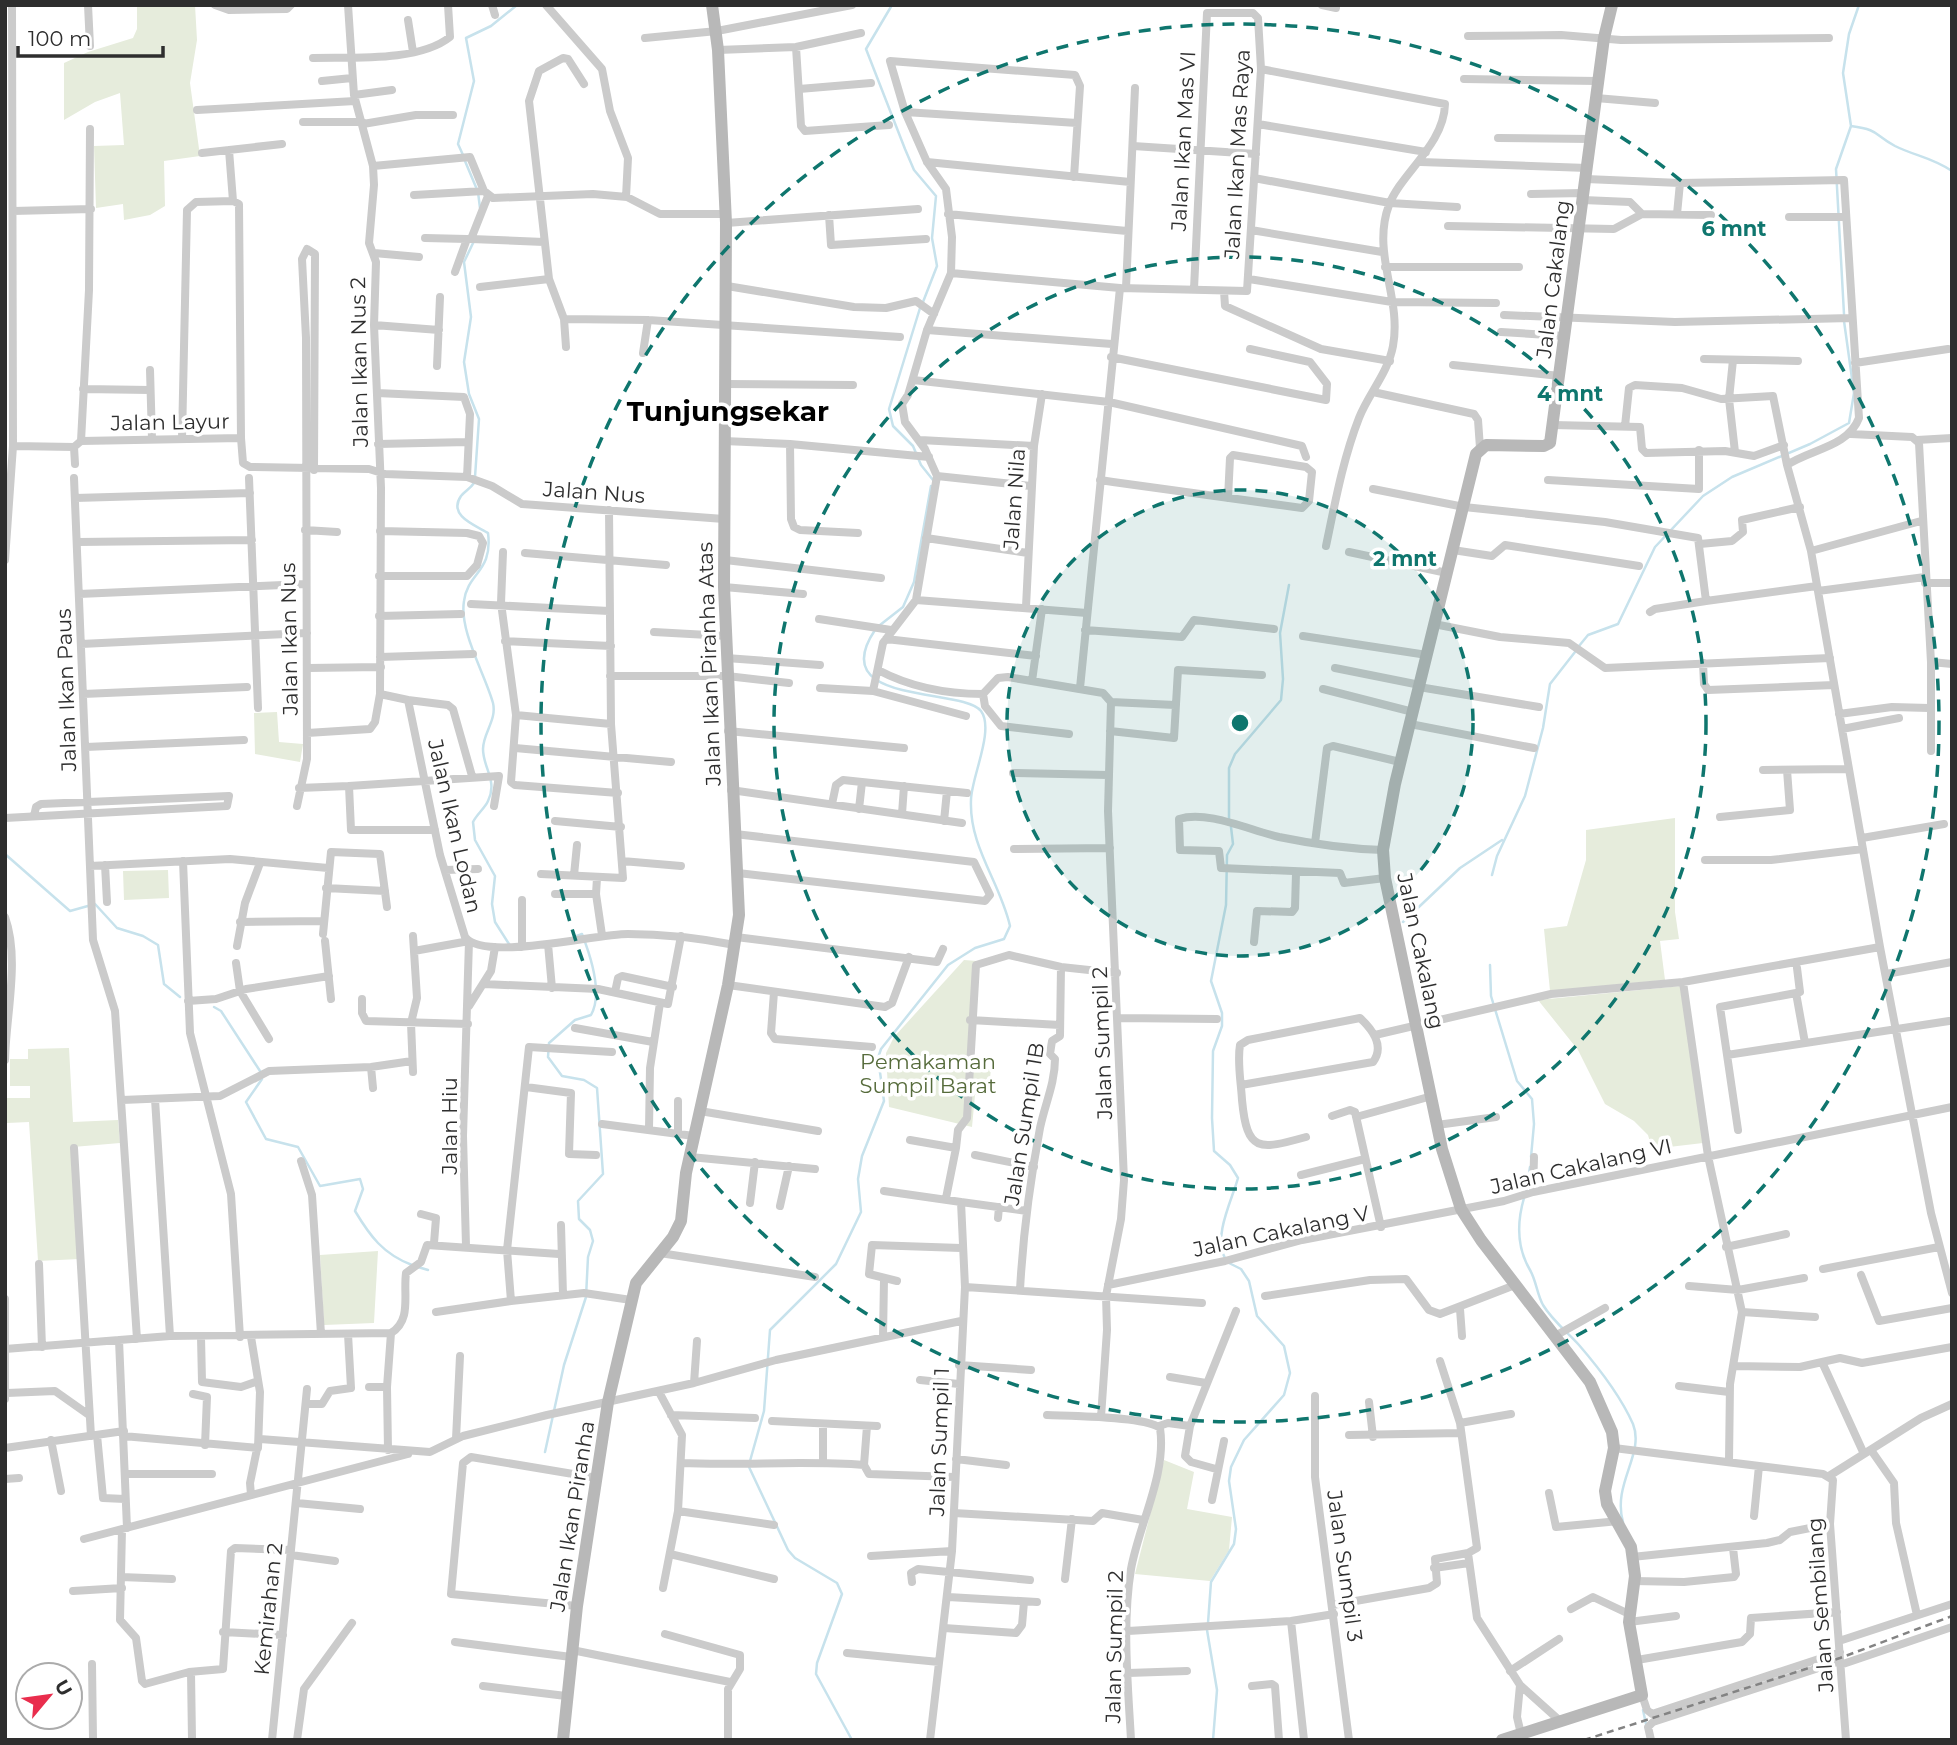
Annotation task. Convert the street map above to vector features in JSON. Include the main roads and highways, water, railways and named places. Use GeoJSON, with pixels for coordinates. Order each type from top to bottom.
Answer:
{"type":"FeatureCollection","features":[{"type":"Feature","properties":{"kind":"waterway"},"geometry":{"type":"LineString","coordinates":[[463,155],[458,144],[474,81],[466,38],[491,26],[517,5]]}},
{"type":"Feature","properties":{"kind":"waterway"},"geometry":{"type":"LineString","coordinates":[[892,5],[866,49],[914,170],[936,196],[932,238],[937,266],[923,302]]}},
{"type":"Feature","properties":{"kind":"waterway"},"geometry":{"type":"LineString","coordinates":[[1844,314],[1836,169],[1851,126],[1843,73],[1849,34],[1859,5]]}},
{"type":"Feature","properties":{"kind":"waterway"},"geometry":{"type":"LineString","coordinates":[[1851,126],[1872,131],[1895,146],[1952,171]]}},
{"type":"Feature","properties":{"kind":"waterway"},"geometry":{"type":"LineString","coordinates":[[465,161],[478,192],[480,208]]}},
{"type":"Feature","properties":{"kind":"waterway"},"geometry":{"type":"LineString","coordinates":[[474,241],[464,262],[471,317],[464,362],[469,394],[479,419],[475,477]]}},
{"type":"Feature","properties":{"kind":"waterway"},"geometry":{"type":"LineString","coordinates":[[920,308],[889,409],[893,426],[913,446],[921,465],[933,480]]}},
{"type":"Feature","properties":{"kind":"waterway"},"geometry":{"type":"LineString","coordinates":[[1579,646],[1588,635],[1618,624],[1655,547],[1703,496],[1732,477],[1810,444],[1849,423],[1854,393],[1844,321]]}},
{"type":"Feature","properties":{"kind":"waterway"},"geometry":{"type":"LineString","coordinates":[[474,483],[461,496],[458,509],[460,515],[488,533],[489,546],[484,564],[466,591],[463,613],[469,639],[494,709],[483,749],[491,781],[491,794],[473,822],[475,840],[495,876],[492,904],[495,922],[509,944]]}},
{"type":"Feature","properties":{"kind":"waterway"},"geometry":{"type":"LineString","coordinates":[[880,625],[903,607],[914,582],[931,486]]}},
{"type":"Feature","properties":{"kind":"waterway"},"geometry":{"type":"LineString","coordinates":[[1229,820],[1229,768],[1235,754],[1281,700],[1283,679],[1280,633],[1289,585]]}},
{"type":"Feature","properties":{"kind":"waterway"},"geometry":{"type":"LineString","coordinates":[[750,1461],[764,1411],[770,1330],[836,1264],[861,1212],[858,1179],[862,1156],[884,1101],[878,1058],[881,1049],[948,965],[975,948],[1004,939],[1010,926],[980,849],[972,817],[972,791],[984,742],[985,719],[981,711],[969,704],[881,683],[868,671],[864,654],[875,630]]}},
{"type":"Feature","properties":{"kind":"waterway"},"geometry":{"type":"LineString","coordinates":[[1492,875],[1497,856],[1525,796],[1543,728],[1550,684],[1575,652]]}},
{"type":"Feature","properties":{"kind":"waterway"},"geometry":{"type":"LineString","coordinates":[[1225,1258],[1222,1229],[1238,1178],[1230,1165],[1214,1151],[1213,1051],[1222,1026],[1222,1013],[1211,981],[1226,905],[1227,855],[1233,844],[1231,827]]}},
{"type":"Feature","properties":{"kind":"waterway"},"geometry":{"type":"LineString","coordinates":[[1403,922],[1460,868],[1502,840]]}},
{"type":"Feature","properties":{"kind":"waterway"},"geometry":{"type":"LineString","coordinates":[[5,854],[70,911],[95,904],[117,928],[143,936],[158,945],[164,984],[180,997]]}},
{"type":"Feature","properties":{"kind":"waterway"},"geometry":{"type":"LineString","coordinates":[[545,1452],[564,1365],[586,1297],[588,1257],[593,1241],[590,1230],[579,1219],[578,1201],[603,1174],[597,1088],[584,1080],[562,1076],[548,1057],[549,1043],[575,1020],[591,1015],[596,997],[589,953],[582,934],[574,937]]}},
{"type":"Feature","properties":{"kind":"waterway"},"geometry":{"type":"LineString","coordinates":[[1490,965],[1491,996],[1517,1081],[1532,1099],[1534,1124],[1531,1157]]}},
{"type":"Feature","properties":{"kind":"waterway"},"geometry":{"type":"LineString","coordinates":[[214,1007],[221,1011],[260,1071],[262,1079],[246,1102],[266,1139],[298,1147],[320,1186],[360,1179],[363,1189],[355,1211],[385,1250],[412,1265]]}},
{"type":"Feature","properties":{"kind":"waterway"},"geometry":{"type":"LineString","coordinates":[[1526,1192],[1530,1167]]}},
{"type":"Feature","properties":{"kind":"waterway"},"geometry":{"type":"LineString","coordinates":[[1524,1198],[1519,1226],[1521,1244],[1543,1305],[1601,1373],[1633,1424],[1635,1447],[1624,1482],[1621,1508],[1623,1522]]}},
{"type":"Feature","properties":{"kind":"waterway"},"geometry":{"type":"LineString","coordinates":[[1208,1623],[1211,1582],[1234,1544],[1236,1529],[1229,1481],[1231,1467],[1244,1440],[1284,1395],[1290,1373],[1284,1346],[1257,1316],[1249,1281],[1241,1269],[1229,1263]]}},
{"type":"Feature","properties":{"kind":"waterway"},"geometry":{"type":"LineString","coordinates":[[418,1267],[428,1270]]}},
{"type":"Feature","properties":{"kind":"waterway"},"geometry":{"type":"LineString","coordinates":[[749,1467],[788,1550],[795,1558],[837,1583],[842,1594],[817,1663],[816,1674],[852,1740]]}},
{"type":"Feature","properties":{"kind":"waterway"},"geometry":{"type":"LineString","coordinates":[[1207,1630],[1217,1690],[1213,1740]]}},
{"type":"Feature","properties":{"kind":"waterway"},"geometry":{"type":"LineString","coordinates":[[1643,1710],[1646,1724]]}},
{"type":"Feature","properties":{"kind":"railway"},"geometry":{"type":"LineString","coordinates":[[1584,1740],[1840,1658],[1952,1616]]}},
{"type":"Feature","properties":{"kind":"district","name":"Tunjungsekar"},"geometry":{"type":"Point","coordinates":[728,411]}},
{"type":"Feature","properties":{"kind":"park label","name":"Pemakaman Sumpil Barat"},"geometry":{"type":"Point","coordinates":[928,1073]}}]}
